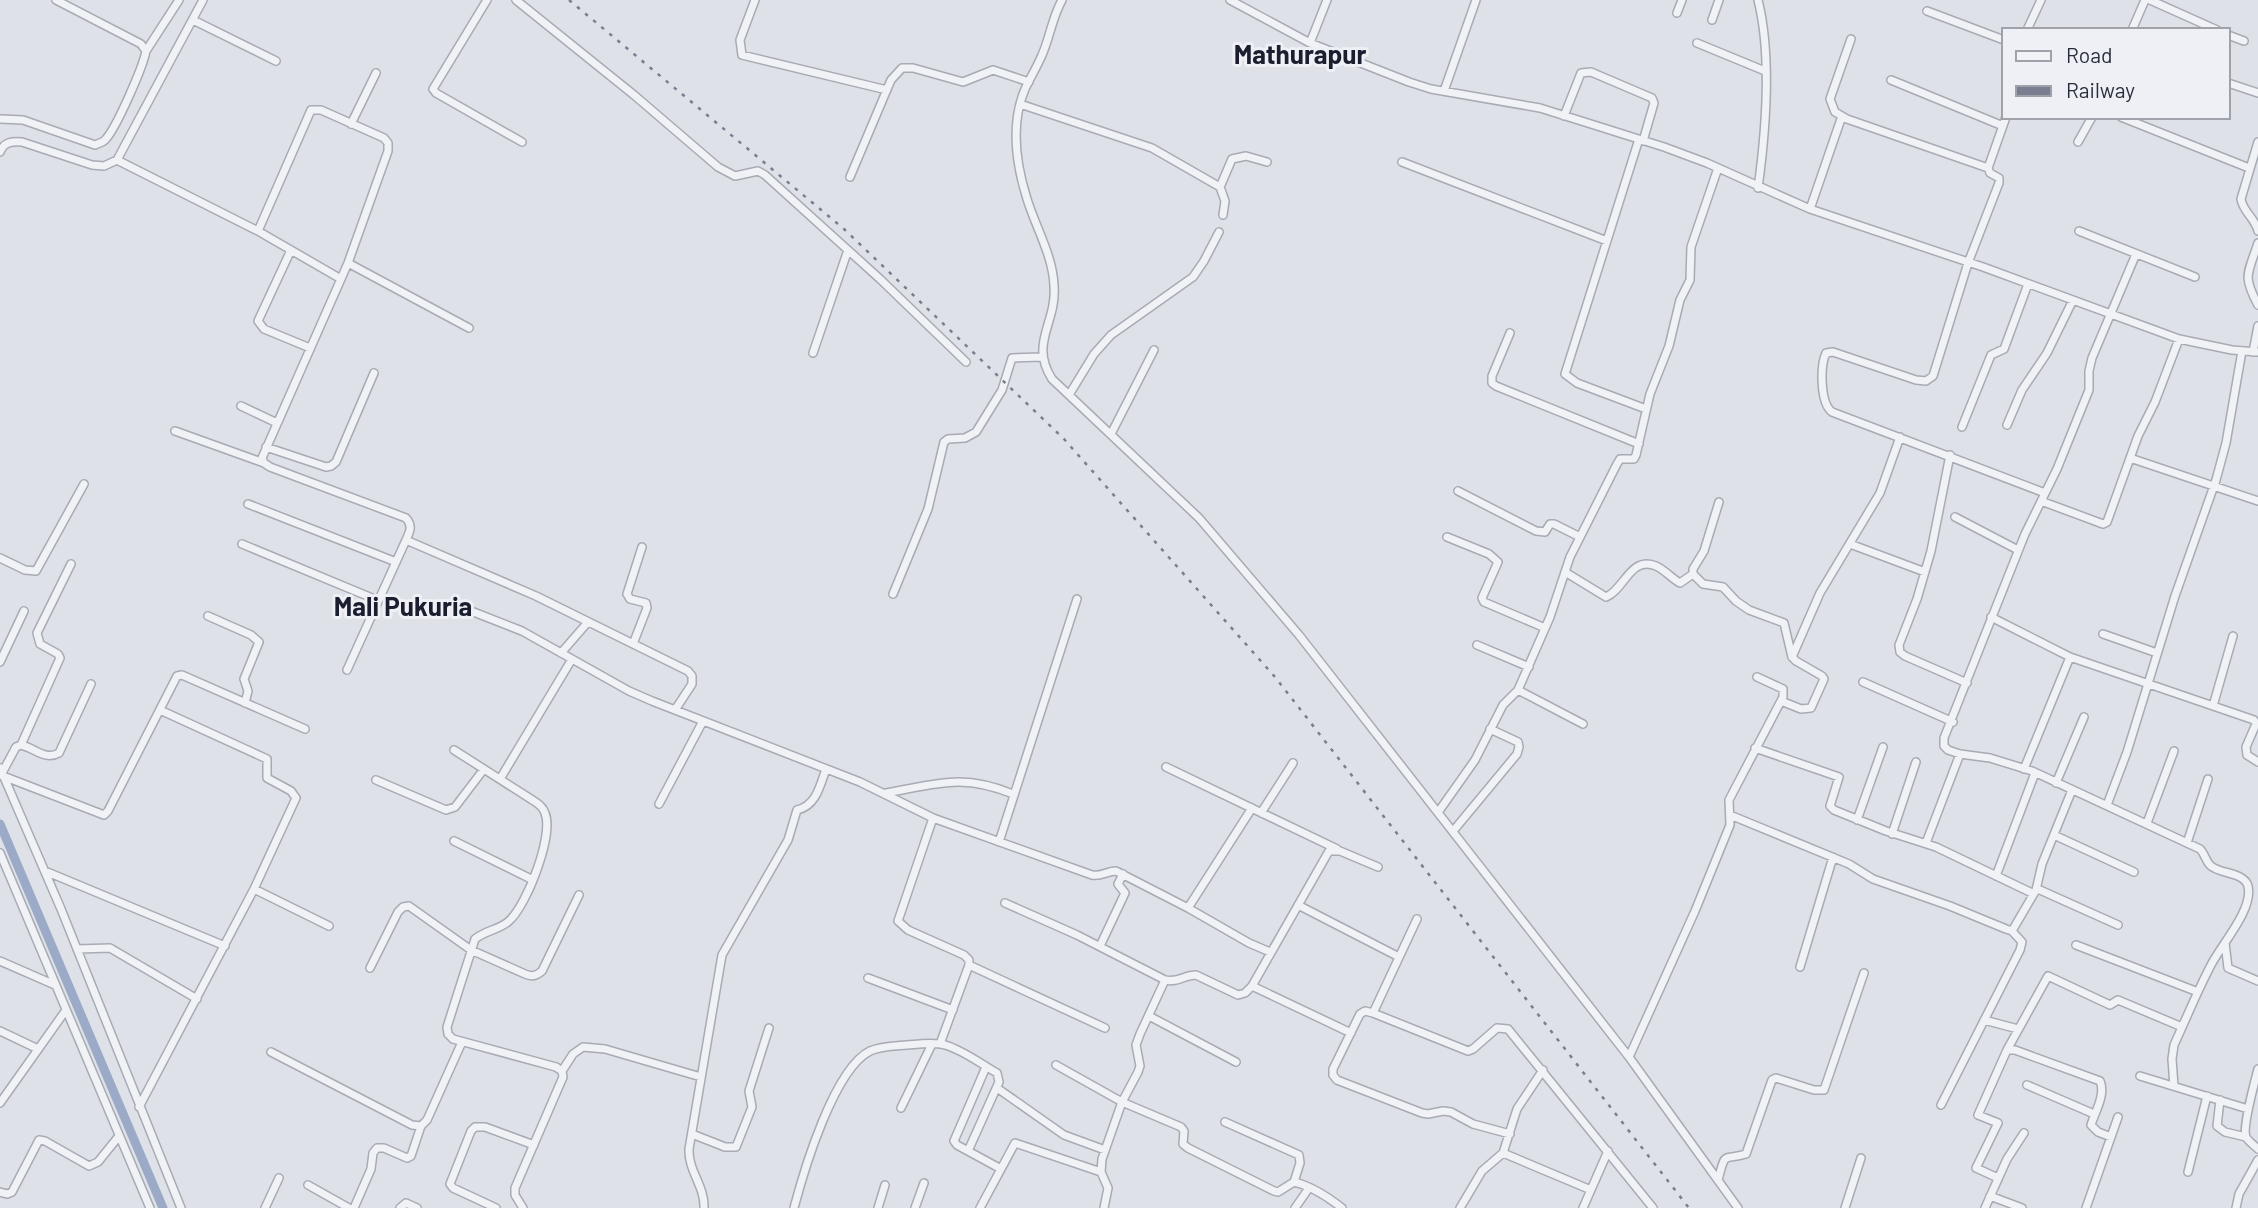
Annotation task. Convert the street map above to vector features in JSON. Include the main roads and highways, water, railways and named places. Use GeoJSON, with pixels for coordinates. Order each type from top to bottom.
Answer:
{"type":"FeatureCollection","features":[{"type":"Feature","properties":{"kind":"waterway"},"geometry":{"type":"LineString","coordinates":[[0,824],[163,1208]]}},
{"type":"Feature","properties":{"kind":"railway"},"geometry":{"type":"LineString","coordinates":[[569,0],[844,229],[1064,439],[1275,677],[1689,1208]]}},
{"type":"Feature","properties":{"kind":"district","name":"Mathurapur"},"geometry":{"type":"Point","coordinates":[1300,55]}},
{"type":"Feature","properties":{"kind":"district","name":"Mali Pukuria"},"geometry":{"type":"Point","coordinates":[403,607]}}]}
